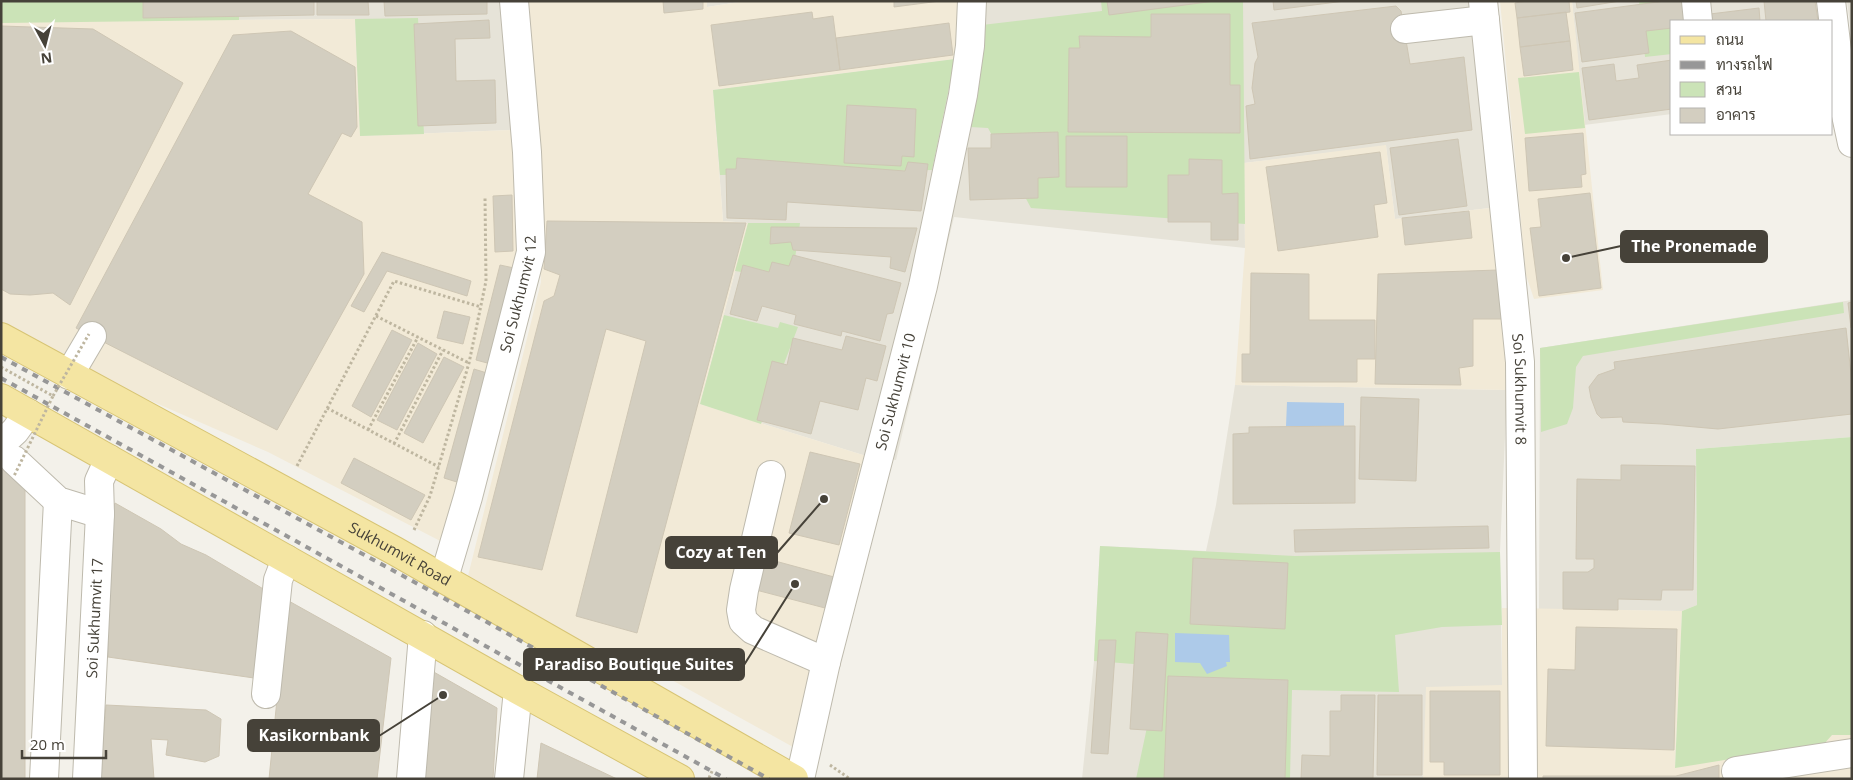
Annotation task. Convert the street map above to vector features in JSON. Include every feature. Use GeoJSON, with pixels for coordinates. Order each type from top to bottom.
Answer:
{"type":"FeatureCollection","features":[{"type":"Feature","properties":{"kind":"main road","name":"Sukhumvit Road"},"geometry":{"type":"LineString","coordinates":[[1,338],[444,578],[794,779]]}},
{"type":"Feature","properties":{"kind":"main road"},"geometry":{"type":"LineString","coordinates":[[1,398],[518,690],[680,779]]}},
{"type":"Feature","properties":{"kind":"street","name":"Soi Sukhumvit 12"},"geometry":{"type":"LineString","coordinates":[[444,578],[473,478],[531,252],[527,152],[514,1]]}},
{"type":"Feature","properties":{"kind":"street","name":"Soi Sukhumvit 10"},"geometry":{"type":"LineString","coordinates":[[800,779],[826,662],[923,286],[963,95],[970,46],[972,1]]}},
{"type":"Feature","properties":{"kind":"street"},"geometry":{"type":"LineString","coordinates":[[1696,1],[1698,20]]}},
{"type":"Feature","properties":{"kind":"street"},"geometry":{"type":"LineString","coordinates":[[1831,1],[1843,100],[1852,143]]}},
{"type":"Feature","properties":{"kind":"street"},"geometry":{"type":"LineString","coordinates":[[1405,29],[1484,11]]}},
{"type":"Feature","properties":{"kind":"street","name":"Soi Sukhumvit 8"},"geometry":{"type":"LineString","coordinates":[[1484,11],[1520,362],[1523,779]]}},
{"type":"Feature","properties":{"kind":"street"},"geometry":{"type":"LineString","coordinates":[[70,375],[90,335]]}},
{"type":"Feature","properties":{"kind":"street"},"geometry":{"type":"LineString","coordinates":[[28,413],[14,431],[10,460],[58,501],[100,514]]}},
{"type":"Feature","properties":{"kind":"street","name":"Soi Sukhumvit 17"},"geometry":{"type":"LineString","coordinates":[[87,779],[100,514],[99,481],[108,459]]}},
{"type":"Feature","properties":{"kind":"street"},"geometry":{"type":"LineString","coordinates":[[771,475],[744,590],[741,610],[743,621],[753,630],[826,662]]}},
{"type":"Feature","properties":{"kind":"street"},"geometry":{"type":"LineString","coordinates":[[44,779],[58,501]]}},
{"type":"Feature","properties":{"kind":"street"},"geometry":{"type":"LineString","coordinates":[[266,694],[278,580],[286,559]]}},
{"type":"Feature","properties":{"kind":"street"},"geometry":{"type":"LineString","coordinates":[[411,779],[423,635]]}},
{"type":"Feature","properties":{"kind":"street"},"geometry":{"type":"LineString","coordinates":[[509,779],[518,690]]}},
{"type":"Feature","properties":{"kind":"street"},"geometry":{"type":"LineString","coordinates":[[1736,771],[1852,753]]}},
{"type":"Feature","properties":{"kind":"path"},"geometry":{"type":"LineString","coordinates":[[411,536],[430,496],[469,363],[486,281],[484,197]]}},
{"type":"Feature","properties":{"kind":"path"},"geometry":{"type":"LineString","coordinates":[[294,472],[394,281],[481,307]]}},
{"type":"Feature","properties":{"kind":"path"},"geometry":{"type":"LineString","coordinates":[[376,316],[469,363]]}},
{"type":"Feature","properties":{"kind":"path"},"geometry":{"type":"LineString","coordinates":[[10,460],[54,396],[90,335]]}},
{"type":"Feature","properties":{"kind":"path"},"geometry":{"type":"LineString","coordinates":[[368,430],[418,337]]}},
{"type":"Feature","properties":{"kind":"path"},"geometry":{"type":"LineString","coordinates":[[394,444],[443,350]]}},
{"type":"Feature","properties":{"kind":"path"},"geometry":{"type":"LineString","coordinates":[[1,367],[54,396]]}},
{"type":"Feature","properties":{"kind":"path"},"geometry":{"type":"LineString","coordinates":[[327,408],[439,467]]}},
{"type":"Feature","properties":{"kind":"path"},"geometry":{"type":"LineString","coordinates":[[826,762],[850,779]]}},
{"type":"Feature","properties":{"kind":"path"},"geometry":{"type":"LineString","coordinates":[[708,779],[713,770]]}},
{"type":"Feature","properties":{"kind":"shaded area"},"geometry":{"type":"Polygon","coordinates":[[[1,1],[66,21],[355,19],[360,136],[513,130],[519,255],[448,545],[268,452],[53,358],[1,323],[1,1]]]}},
{"type":"Feature","properties":{"kind":"shaded area"},"geometry":{"type":"Polygon","coordinates":[[[64,1],[503,1],[513,130],[360,136],[355,19],[66,21],[64,1]]]}},
{"type":"Feature","properties":{"kind":"shaded area"},"geometry":{"type":"Polygon","coordinates":[[[525,1],[707,1],[707,7],[745,1],[960,1],[962,26],[955,59],[713,90],[723,221],[748,223],[700,404],[873,457],[793,747],[632,658],[627,670],[466,584],[541,282],[525,1]]]}},
{"type":"Feature","properties":{"kind":"shaded area"},"geometry":{"type":"Polygon","coordinates":[[[707,1],[745,1],[707,7],[707,1]]]}},
{"type":"Feature","properties":{"kind":"shaded area"},"geometry":{"type":"Polygon","coordinates":[[[983,1],[1476,1],[1498,207],[1395,219],[1386,146],[1244,163],[1245,248],[954,217],[896,460],[863,455],[700,404],[748,223],[723,221],[713,90],[955,59],[983,1]]]}},
{"type":"Feature","properties":{"kind":"shaded area"},"geometry":{"type":"Polygon","coordinates":[[[1500,1],[1572,1],[1603,290],[1534,299],[1526,275],[1500,1]]]}},
{"type":"Feature","properties":{"kind":"shaded area"},"geometry":{"type":"Polygon","coordinates":[[[1572,1],[1818,1],[1820,20],[1670,20],[1670,114],[1584,125],[1572,1]]]}},
{"type":"Feature","properties":{"kind":"shaded area"},"geometry":{"type":"Polygon","coordinates":[[[1847,1],[1852,1],[1852,40],[1847,1]]]}},
{"type":"Feature","properties":{"kind":"shaded area"},"geometry":{"type":"Polygon","coordinates":[[[1386,145],[1395,219],[1498,207],[1511,337],[1507,390],[1235,385],[1245,248],[1244,163],[1386,145]]]}},
{"type":"Feature","properties":{"kind":"shaded area"},"geometry":{"type":"Polygon","coordinates":[[[1852,300],[1852,437],[1696,449],[1697,605],[1682,611],[1539,609],[1540,348],[1852,300]]]}},
{"type":"Feature","properties":{"kind":"shaded area"},"geometry":{"type":"Polygon","coordinates":[[[1235,385],[1507,390],[1500,552],[1502,685],[1423,779],[1082,779],[1094,661],[1100,546],[1206,551],[1216,505],[1235,385]]]}},
{"type":"Feature","properties":{"kind":"shaded area"},"geometry":{"type":"Polygon","coordinates":[[[1502,608],[1682,611],[1675,767],[1832,735],[1852,735],[1852,779],[1423,779],[1426,687],[1502,685],[1502,608]]]}},
{"type":"Feature","properties":{"kind":"green space"},"geometry":{"type":"Polygon","coordinates":[[[1,1],[239,1],[239,20],[1,23],[1,1]]]}},
{"type":"Feature","properties":{"kind":"green space"},"geometry":{"type":"Polygon","coordinates":[[[1101,1],[1243,1],[1245,224],[1031,208],[988,128],[970,127],[982,25],[1102,11],[1101,1]]]}},
{"type":"Feature","properties":{"kind":"green space"},"geometry":{"type":"Polygon","coordinates":[[[1639,1],[1687,1],[1689,20],[1670,20],[1670,54],[1645,57],[1639,1]]]}},
{"type":"Feature","properties":{"kind":"green space"},"geometry":{"type":"Polygon","coordinates":[[[418,18],[424,134],[360,136],[355,19],[418,18]]]}},
{"type":"Feature","properties":{"kind":"green space"},"geometry":{"type":"Polygon","coordinates":[[[955,59],[932,170],[720,175],[713,90],[955,59]]]}},
{"type":"Feature","properties":{"kind":"green space"},"geometry":{"type":"Polygon","coordinates":[[[1579,72],[1585,128],[1525,134],[1518,78],[1579,72]]]}},
{"type":"Feature","properties":{"kind":"green space"},"geometry":{"type":"Polygon","coordinates":[[[748,223],[800,223],[792,280],[735,271],[748,223]]]}},
{"type":"Feature","properties":{"kind":"green space"},"geometry":{"type":"Polygon","coordinates":[[[1843,302],[1844,313],[1583,356],[1576,367],[1573,408],[1567,424],[1541,432],[1540,348],[1843,302]]]}},
{"type":"Feature","properties":{"kind":"green space"},"geometry":{"type":"Polygon","coordinates":[[[724,315],[778,328],[780,322],[798,327],[761,424],[700,404],[724,315]]]}},
{"type":"Feature","properties":{"kind":"green space"},"geometry":{"type":"Polygon","coordinates":[[[1852,437],[1852,735],[1832,735],[1824,744],[1675,768],[1682,611],[1697,605],[1696,449],[1852,437]]]}},
{"type":"Feature","properties":{"kind":"green space"},"geometry":{"type":"Polygon","coordinates":[[[1100,546],[1295,556],[1500,552],[1502,625],[1442,627],[1395,635],[1399,692],[1292,690],[1290,779],[1136,779],[1160,666],[1094,661],[1100,546]]]}},
{"type":"Feature","properties":{"kind":"water"},"geometry":{"type":"Polygon","coordinates":[[[1287,402],[1344,403],[1344,426],[1286,426],[1287,402]]]}},
{"type":"Feature","properties":{"kind":"water"},"geometry":{"type":"Polygon","coordinates":[[[1175,633],[1229,635],[1230,662],[1226,662],[1227,666],[1207,674],[1200,663],[1175,662],[1175,633]]]}},
{"type":"Feature","properties":{"kind":"building"},"geometry":{"type":"Polygon","coordinates":[[[143,1],[314,1],[314,15],[143,18],[143,1]]]}},
{"type":"Feature","properties":{"kind":"building"},"geometry":{"type":"Polygon","coordinates":[[[317,1],[368,1],[369,15],[317,15],[317,1]]]}},
{"type":"Feature","properties":{"kind":"building"},"geometry":{"type":"Polygon","coordinates":[[[384,1],[487,1],[487,14],[385,16],[384,1]]]}},
{"type":"Feature","properties":{"kind":"building"},"geometry":{"type":"Polygon","coordinates":[[[663,1],[703,1],[703,9],[664,13],[663,1]]]}},
{"type":"Feature","properties":{"kind":"building"},"geometry":{"type":"Polygon","coordinates":[[[894,1],[940,1],[894,7],[894,1]]]}},
{"type":"Feature","properties":{"kind":"building"},"geometry":{"type":"Polygon","coordinates":[[[1107,1],[1215,1],[1109,15],[1107,1]]]}},
{"type":"Feature","properties":{"kind":"building"},"geometry":{"type":"Polygon","coordinates":[[[1273,1],[1345,1],[1274,10],[1273,1]]]}},
{"type":"Feature","properties":{"kind":"building"},"geometry":{"type":"Polygon","coordinates":[[[1527,1],[1569,1],[1570,12],[1517,18],[1515,3],[1527,1]]]}},
{"type":"Feature","properties":{"kind":"building"},"geometry":{"type":"Polygon","coordinates":[[[1576,1],[1620,1],[1577,8],[1576,1]]]}},
{"type":"Feature","properties":{"kind":"building"},"geometry":{"type":"Polygon","coordinates":[[[1665,1],[1683,1],[1686,20],[1670,20],[1670,28],[1646,31],[1649,53],[1582,62],[1575,13],[1665,1]]]}},
{"type":"Feature","properties":{"kind":"building"},"geometry":{"type":"Polygon","coordinates":[[[1764,1],[1815,1],[1818,20],[1766,20],[1764,1]]]}},
{"type":"Feature","properties":{"kind":"building"},"geometry":{"type":"Polygon","coordinates":[[[1396,6],[1401,11],[1410,64],[1464,57],[1472,130],[1250,159],[1246,106],[1255,104],[1252,88],[1255,63],[1258,57],[1252,23],[1396,6]]]}},
{"type":"Feature","properties":{"kind":"building"},"geometry":{"type":"Polygon","coordinates":[[[1759,8],[1760,20],[1711,20],[1710,14],[1759,8]]]}},
{"type":"Feature","properties":{"kind":"building"},"geometry":{"type":"Polygon","coordinates":[[[812,12],[813,19],[833,16],[840,70],[719,86],[711,25],[812,12]]]}},
{"type":"Feature","properties":{"kind":"building"},"geometry":{"type":"Polygon","coordinates":[[[1566,12],[1570,41],[1520,47],[1517,18],[1566,12]]]}},
{"type":"Feature","properties":{"kind":"building"},"geometry":{"type":"Polygon","coordinates":[[[1151,14],[1230,14],[1230,85],[1240,85],[1240,133],[1068,132],[1069,48],[1080,48],[1079,36],[1151,37],[1151,14]]]}},
{"type":"Feature","properties":{"kind":"building"},"geometry":{"type":"Polygon","coordinates":[[[489,20],[490,38],[455,39],[456,81],[495,80],[496,123],[418,126],[414,24],[489,20]]]}},
{"type":"Feature","properties":{"kind":"building"},"geometry":{"type":"Polygon","coordinates":[[[949,23],[953,55],[840,70],[836,38],[949,23]]]}},
{"type":"Feature","properties":{"kind":"building"},"geometry":{"type":"Polygon","coordinates":[[[1,26],[93,29],[183,83],[70,305],[53,293],[10,294],[1,289],[1,26]]]}},
{"type":"Feature","properties":{"kind":"building"},"geometry":{"type":"Polygon","coordinates":[[[291,31],[355,67],[357,127],[351,137],[342,133],[308,194],[362,222],[364,274],[277,430],[76,328],[233,35],[291,31]]]}},
{"type":"Feature","properties":{"kind":"building"},"geometry":{"type":"Polygon","coordinates":[[[1570,41],[1573,70],[1524,76],[1520,47],[1570,41]]]}},
{"type":"Feature","properties":{"kind":"building"},"geometry":{"type":"Polygon","coordinates":[[[1670,60],[1670,109],[1589,120],[1582,68],[1614,64],[1616,81],[1639,78],[1637,65],[1670,60]]]}},
{"type":"Feature","properties":{"kind":"building"},"geometry":{"type":"Polygon","coordinates":[[[847,105],[916,109],[914,157],[902,156],[901,166],[844,163],[847,105]]]}},
{"type":"Feature","properties":{"kind":"building"},"geometry":{"type":"Polygon","coordinates":[[[1058,132],[1059,177],[1038,178],[1038,198],[970,200],[968,148],[991,148],[991,134],[1058,132]]]}},
{"type":"Feature","properties":{"kind":"building"},"geometry":{"type":"Polygon","coordinates":[[[1583,133],[1586,174],[1581,175],[1582,187],[1529,191],[1525,138],[1583,133]]]}},
{"type":"Feature","properties":{"kind":"building"},"geometry":{"type":"Polygon","coordinates":[[[1066,136],[1127,136],[1127,187],[1066,187],[1066,136]]]}},
{"type":"Feature","properties":{"kind":"building"},"geometry":{"type":"Polygon","coordinates":[[[1458,139],[1467,206],[1399,215],[1390,148],[1458,139]]]}},
{"type":"Feature","properties":{"kind":"building"},"geometry":{"type":"Polygon","coordinates":[[[1380,152],[1387,203],[1374,205],[1378,237],[1278,251],[1266,167],[1380,152]]]}},
{"type":"Feature","properties":{"kind":"building"},"geometry":{"type":"Polygon","coordinates":[[[737,158],[905,171],[908,162],[928,164],[921,211],[787,202],[786,220],[727,218],[726,169],[736,169],[737,158]]]}},
{"type":"Feature","properties":{"kind":"building"},"geometry":{"type":"Polygon","coordinates":[[[1189,159],[1222,160],[1222,194],[1238,193],[1238,240],[1211,240],[1211,222],[1168,222],[1168,175],[1189,175],[1189,159]]]}},
{"type":"Feature","properties":{"kind":"building"},"geometry":{"type":"Polygon","coordinates":[[[1590,193],[1601,288],[1539,296],[1530,228],[1541,227],[1538,199],[1590,193]]]}},
{"type":"Feature","properties":{"kind":"building"},"geometry":{"type":"Polygon","coordinates":[[[512,195],[513,251],[495,252],[493,196],[512,195]]]}},
{"type":"Feature","properties":{"kind":"building"},"geometry":{"type":"Polygon","coordinates":[[[1469,211],[1472,238],[1405,245],[1402,218],[1469,211]]]}},
{"type":"Feature","properties":{"kind":"building"},"geometry":{"type":"Polygon","coordinates":[[[547,221],[746,223],[637,633],[576,616],[646,341],[606,329],[542,570],[478,557],[544,301],[554,296],[560,275],[544,269],[547,221]]]}},
{"type":"Feature","properties":{"kind":"building"},"geometry":{"type":"Polygon","coordinates":[[[771,227],[917,228],[905,272],[890,268],[891,257],[793,250],[791,242],[770,244],[771,227]]]}},
{"type":"Feature","properties":{"kind":"building"},"geometry":{"type":"Polygon","coordinates":[[[382,252],[471,281],[467,296],[387,271],[364,312],[351,306],[382,252]]]}},
{"type":"Feature","properties":{"kind":"building"},"geometry":{"type":"Polygon","coordinates":[[[793,255],[901,283],[893,313],[887,314],[880,341],[842,331],[841,336],[794,324],[796,315],[762,306],[757,321],[730,314],[743,265],[769,272],[772,262],[789,266],[793,255]]]}},
{"type":"Feature","properties":{"kind":"building"},"geometry":{"type":"Polygon","coordinates":[[[500,265],[514,268],[491,364],[476,360],[500,265]]]}},
{"type":"Feature","properties":{"kind":"building"},"geometry":{"type":"Polygon","coordinates":[[[1498,270],[1502,319],[1473,319],[1473,366],[1459,368],[1461,385],[1375,384],[1378,274],[1498,270]]]}},
{"type":"Feature","properties":{"kind":"building"},"geometry":{"type":"Polygon","coordinates":[[[1251,273],[1309,274],[1309,320],[1375,320],[1375,359],[1357,359],[1357,382],[1242,382],[1242,354],[1250,354],[1251,273]]]}},
{"type":"Feature","properties":{"kind":"building"},"geometry":{"type":"Polygon","coordinates":[[[1852,302],[1852,327],[1851,328],[1848,303],[1852,302]]]}},
{"type":"Feature","properties":{"kind":"building"},"geometry":{"type":"Polygon","coordinates":[[[444,311],[470,317],[463,344],[437,338],[444,311]]]}},
{"type":"Feature","properties":{"kind":"building"},"geometry":{"type":"Polygon","coordinates":[[[1846,328],[1852,383],[1852,414],[1718,429],[1623,422],[1622,417],[1601,418],[1597,414],[1591,398],[1589,387],[1598,375],[1615,369],[1614,362],[1846,328]]]}},
{"type":"Feature","properties":{"kind":"building"},"geometry":{"type":"Polygon","coordinates":[[[392,330],[412,340],[371,417],[352,406],[392,330]]]}},
{"type":"Feature","properties":{"kind":"building"},"geometry":{"type":"Polygon","coordinates":[[[846,336],[886,346],[877,381],[866,378],[858,410],[820,401],[811,434],[757,420],[772,361],[787,365],[793,338],[842,350],[846,336]]]}},
{"type":"Feature","properties":{"kind":"building"},"geometry":{"type":"Polygon","coordinates":[[[418,343],[437,354],[397,430],[377,420],[418,343]]]}},
{"type":"Feature","properties":{"kind":"building"},"geometry":{"type":"Polygon","coordinates":[[[444,357],[464,367],[423,443],[404,433],[444,357]]]}},
{"type":"Feature","properties":{"kind":"building"},"geometry":{"type":"Polygon","coordinates":[[[474,369],[490,374],[460,483],[444,478],[474,369]]]}},
{"type":"Feature","properties":{"kind":"building"},"geometry":{"type":"Polygon","coordinates":[[[1361,397],[1419,399],[1416,481],[1359,479],[1361,397]]]}},
{"type":"Feature","properties":{"kind":"building"},"geometry":{"type":"Polygon","coordinates":[[[1355,426],[1355,503],[1233,504],[1233,434],[1249,433],[1249,427],[1355,426]]]}},
{"type":"Feature","properties":{"kind":"building"},"geometry":{"type":"Polygon","coordinates":[[[810,452],[860,464],[839,545],[789,533],[810,452]]]}},
{"type":"Feature","properties":{"kind":"building"},"geometry":{"type":"Polygon","coordinates":[[[354,458],[425,495],[411,520],[341,483],[354,458]]]}},
{"type":"Feature","properties":{"kind":"building"},"geometry":{"type":"Polygon","coordinates":[[[1621,465],[1695,466],[1693,590],[1662,590],[1661,600],[1618,599],[1618,610],[1563,609],[1563,572],[1588,572],[1594,568],[1594,559],[1576,559],[1577,479],[1621,480],[1621,465]]]}},
{"type":"Feature","properties":{"kind":"building"},"geometry":{"type":"Polygon","coordinates":[[[1,469],[14,476],[25,490],[25,779],[1,779],[1,469]]]}},
{"type":"Feature","properties":{"kind":"building"},"geometry":{"type":"Polygon","coordinates":[[[115,503],[161,529],[181,544],[206,555],[265,590],[262,600],[254,678],[108,657],[106,525],[115,503]]]}},
{"type":"Feature","properties":{"kind":"building"},"geometry":{"type":"Polygon","coordinates":[[[1488,526],[1489,548],[1295,552],[1294,530],[1488,526]]]}},
{"type":"Feature","properties":{"kind":"building"},"geometry":{"type":"Polygon","coordinates":[[[764,558],[834,577],[825,608],[756,590],[764,558]]]}},
{"type":"Feature","properties":{"kind":"building"},"geometry":{"type":"Polygon","coordinates":[[[1193,558],[1288,563],[1285,629],[1190,624],[1193,558]]]}},
{"type":"Feature","properties":{"kind":"building"},"geometry":{"type":"Polygon","coordinates":[[[287,600],[391,658],[377,779],[269,779],[287,600]]]}},
{"type":"Feature","properties":{"kind":"building"},"geometry":{"type":"Polygon","coordinates":[[[1576,627],[1677,629],[1674,750],[1546,746],[1548,669],[1575,670],[1576,627]]]}},
{"type":"Feature","properties":{"kind":"building"},"geometry":{"type":"Polygon","coordinates":[[[1136,632],[1168,634],[1162,731],[1130,729],[1136,632]]]}},
{"type":"Feature","properties":{"kind":"building"},"geometry":{"type":"Polygon","coordinates":[[[1099,640],[1116,640],[1108,754],[1091,753],[1099,640]]]}},
{"type":"Feature","properties":{"kind":"building"},"geometry":{"type":"Polygon","coordinates":[[[432,671],[497,708],[493,779],[422,779],[432,671]]]}},
{"type":"Feature","properties":{"kind":"building"},"geometry":{"type":"Polygon","coordinates":[[[1168,676],[1288,680],[1285,779],[1164,779],[1168,676]]]}},
{"type":"Feature","properties":{"kind":"building"},"geometry":{"type":"Polygon","coordinates":[[[1430,691],[1500,691],[1500,775],[1444,775],[1444,762],[1430,762],[1430,691]]]}},
{"type":"Feature","properties":{"kind":"building"},"geometry":{"type":"Polygon","coordinates":[[[1341,695],[1375,695],[1373,779],[1301,779],[1302,755],[1330,756],[1330,711],[1341,711],[1341,695]]]}},
{"type":"Feature","properties":{"kind":"building"},"geometry":{"type":"Polygon","coordinates":[[[1378,695],[1422,695],[1422,775],[1377,775],[1378,695]]]}},
{"type":"Feature","properties":{"kind":"building"},"geometry":{"type":"Polygon","coordinates":[[[106,705],[206,710],[221,719],[219,756],[205,762],[166,755],[168,740],[151,739],[154,779],[100,779],[106,705]]]}},
{"type":"Feature","properties":{"kind":"building"},"geometry":{"type":"Polygon","coordinates":[[[541,743],[617,779],[537,779],[541,743]]]}},
{"type":"Feature","properties":{"kind":"building"},"geometry":{"type":"Polygon","coordinates":[[[1719,765],[1719,779],[1543,779],[1543,776],[1676,776],[1719,765]]]}},
{"type":"Feature","properties":{"kind":"railway"},"geometry":{"type":"LineString","coordinates":[[1,357],[449,601],[769,779]]}},
{"type":"Feature","properties":{"kind":"railway"},"geometry":{"type":"LineString","coordinates":[[1,378],[726,779]]}},
{"type":"Feature","properties":{"kind":"place","name":"The Pronemade"},"geometry":{"type":"Point","coordinates":[1566,258]}},
{"type":"Feature","properties":{"kind":"place","name":"Cozy at Ten"},"geometry":{"type":"Point","coordinates":[824,499]}},
{"type":"Feature","properties":{"kind":"place","name":"Paradiso Boutique Suites"},"geometry":{"type":"Point","coordinates":[795,584]}},
{"type":"Feature","properties":{"kind":"place","name":"Kasikornbank"},"geometry":{"type":"Point","coordinates":[443,695]}}]}
